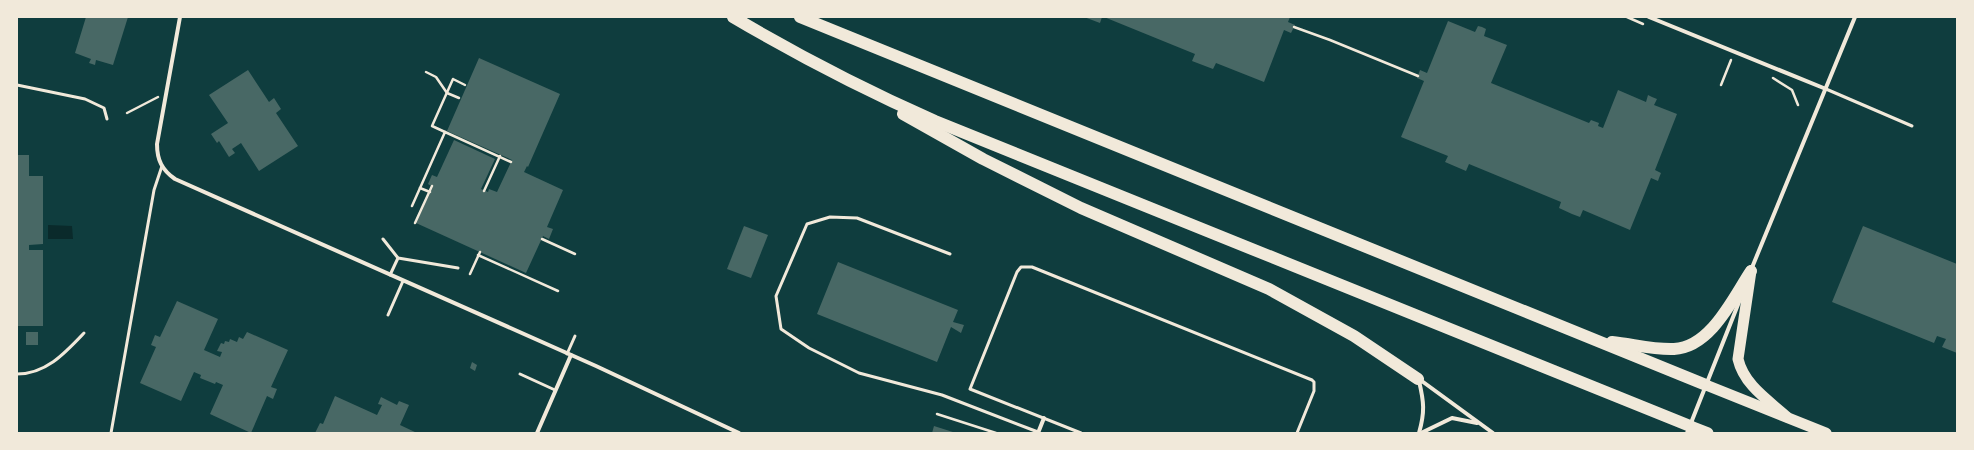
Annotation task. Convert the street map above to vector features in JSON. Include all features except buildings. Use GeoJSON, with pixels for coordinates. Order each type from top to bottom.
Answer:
{"type":"FeatureCollection","features":[{"type":"Feature","properties":{"kind":"highway"},"geometry":{"type":"LineString","coordinates":[[733,17],[983,159],[1074,205],[1269,289],[1348,332],[1418,378]]}},
{"type":"Feature","properties":{"kind":"highway"},"geometry":{"type":"LineString","coordinates":[[800,17],[1826,433]]}},
{"type":"Feature","properties":{"kind":"highway"},"geometry":{"type":"LineString","coordinates":[[796,54],[847,81],[935,121],[1689,430],[1708,433]]}},
{"type":"Feature","properties":{"kind":"highway"},"geometry":{"type":"LineString","coordinates":[[1596,340],[1664,349],[1683,348],[1693,344],[1711,331],[1751,270]]}},
{"type":"Feature","properties":{"kind":"highway"},"geometry":{"type":"LineString","coordinates":[[1751,270],[1738,359],[1745,378],[1787,418]]}},
{"type":"Feature","properties":{"kind":"street"},"geometry":{"type":"LineString","coordinates":[[180,17],[157,144],[157,153],[162,166],[169,174],[181,183],[569,354],[739,433]]}},
{"type":"Feature","properties":{"kind":"street"},"geometry":{"type":"LineString","coordinates":[[1649,17],[1826,89]]}},
{"type":"Feature","properties":{"kind":"street"},"geometry":{"type":"LineString","coordinates":[[1689,430],[1751,270],[1855,17]]}},
{"type":"Feature","properties":{"kind":"street"},"geometry":{"type":"LineString","coordinates":[[536,433],[569,354]]}},
{"type":"Feature","properties":{"kind":"street"},"geometry":{"type":"LineString","coordinates":[[1418,378],[1479,424],[1494,433]]}},
{"type":"Feature","properties":{"kind":"street"},"geometry":{"type":"LineString","coordinates":[[1418,378],[1424,406],[1424,418],[1420,433]]}},
{"type":"Feature","properties":{"kind":"street"},"geometry":{"type":"LineString","coordinates":[[1038,433],[1044,418]]}},
{"type":"Feature","properties":{"kind":"street"},"geometry":{"type":"LineString","coordinates":[[1420,433],[1452,418],[1479,424]]}},
{"type":"Feature","properties":{"kind":"lane"},"geometry":{"type":"LineString","coordinates":[[17,85],[92,101],[104,108],[107,119]]}},
{"type":"Feature","properties":{"kind":"lane"},"geometry":{"type":"LineString","coordinates":[[1826,89],[1912,126]]}},
{"type":"Feature","properties":{"kind":"lane"},"geometry":{"type":"LineString","coordinates":[[111,433],[154,190],[162,166]]}},
{"type":"Feature","properties":{"kind":"lane"},"geometry":{"type":"LineString","coordinates":[[950,254],[857,218],[830,217],[807,224],[776,296],[781,329],[809,348],[859,373],[942,395],[1038,433]]}},
{"type":"Feature","properties":{"kind":"lane"},"geometry":{"type":"LineString","coordinates":[[383,239],[398,258],[458,268]]}},
{"type":"Feature","properties":{"kind":"lane"},"geometry":{"type":"LineString","coordinates":[[390,275],[398,258]]}},
{"type":"Feature","properties":{"kind":"lane"},"geometry":{"type":"LineString","coordinates":[[1080,433],[970,389],[1017,272],[1024,266],[1032,267],[1312,380],[1314,382],[1314,391],[1297,433]]}},
{"type":"Feature","properties":{"kind":"lane"},"geometry":{"type":"LineString","coordinates":[[388,315],[403,281]]}},
{"type":"Feature","properties":{"kind":"lane"},"geometry":{"type":"LineString","coordinates":[[17,374],[32,372],[54,362],[84,333]]}},
{"type":"Feature","properties":{"kind":"lane"},"geometry":{"type":"LineString","coordinates":[[569,354],[575,336]]}},
{"type":"Feature","properties":{"kind":"lane"},"geometry":{"type":"LineString","coordinates":[[520,374],[555,390]]}},
{"type":"Feature","properties":{"kind":"path"},"geometry":{"type":"LineString","coordinates":[[1294,27],[1418,76]]}},
{"type":"Feature","properties":{"kind":"path"},"geometry":{"type":"LineString","coordinates":[[1721,85],[1731,60]]}},
{"type":"Feature","properties":{"kind":"path"},"geometry":{"type":"LineString","coordinates":[[426,72],[436,78],[447,93],[459,98]]}},
{"type":"Feature","properties":{"kind":"path"},"geometry":{"type":"LineString","coordinates":[[464,85],[453,79],[432,126],[511,162]]}},
{"type":"Feature","properties":{"kind":"path"},"geometry":{"type":"LineString","coordinates":[[128,113],[166,94]]}},
{"type":"Feature","properties":{"kind":"path"},"geometry":{"type":"LineString","coordinates":[[412,206],[445,132]]}},
{"type":"Feature","properties":{"kind":"path"},"geometry":{"type":"LineString","coordinates":[[484,190],[500,156]]}},
{"type":"Feature","properties":{"kind":"path"},"geometry":{"type":"LineString","coordinates":[[415,223],[432,186]]}},
{"type":"Feature","properties":{"kind":"path"},"geometry":{"type":"LineString","coordinates":[[420,188],[430,192]]}},
{"type":"Feature","properties":{"kind":"path"},"geometry":{"type":"LineString","coordinates":[[542,239],[575,254]]}},
{"type":"Feature","properties":{"kind":"path"},"geometry":{"type":"LineString","coordinates":[[470,274],[480,252]]}},
{"type":"Feature","properties":{"kind":"path"},"geometry":{"type":"LineString","coordinates":[[478,255],[558,291]]}},
{"type":"Feature","properties":{"kind":"path"},"geometry":{"type":"LineString","coordinates":[[937,414],[996,433]]}},
{"type":"Feature","properties":{"kind":"water"},"geometry":{"type":"Polygon","coordinates":[[[48,225],[72,226],[73,239],[48,239],[48,225]]]}}]}
